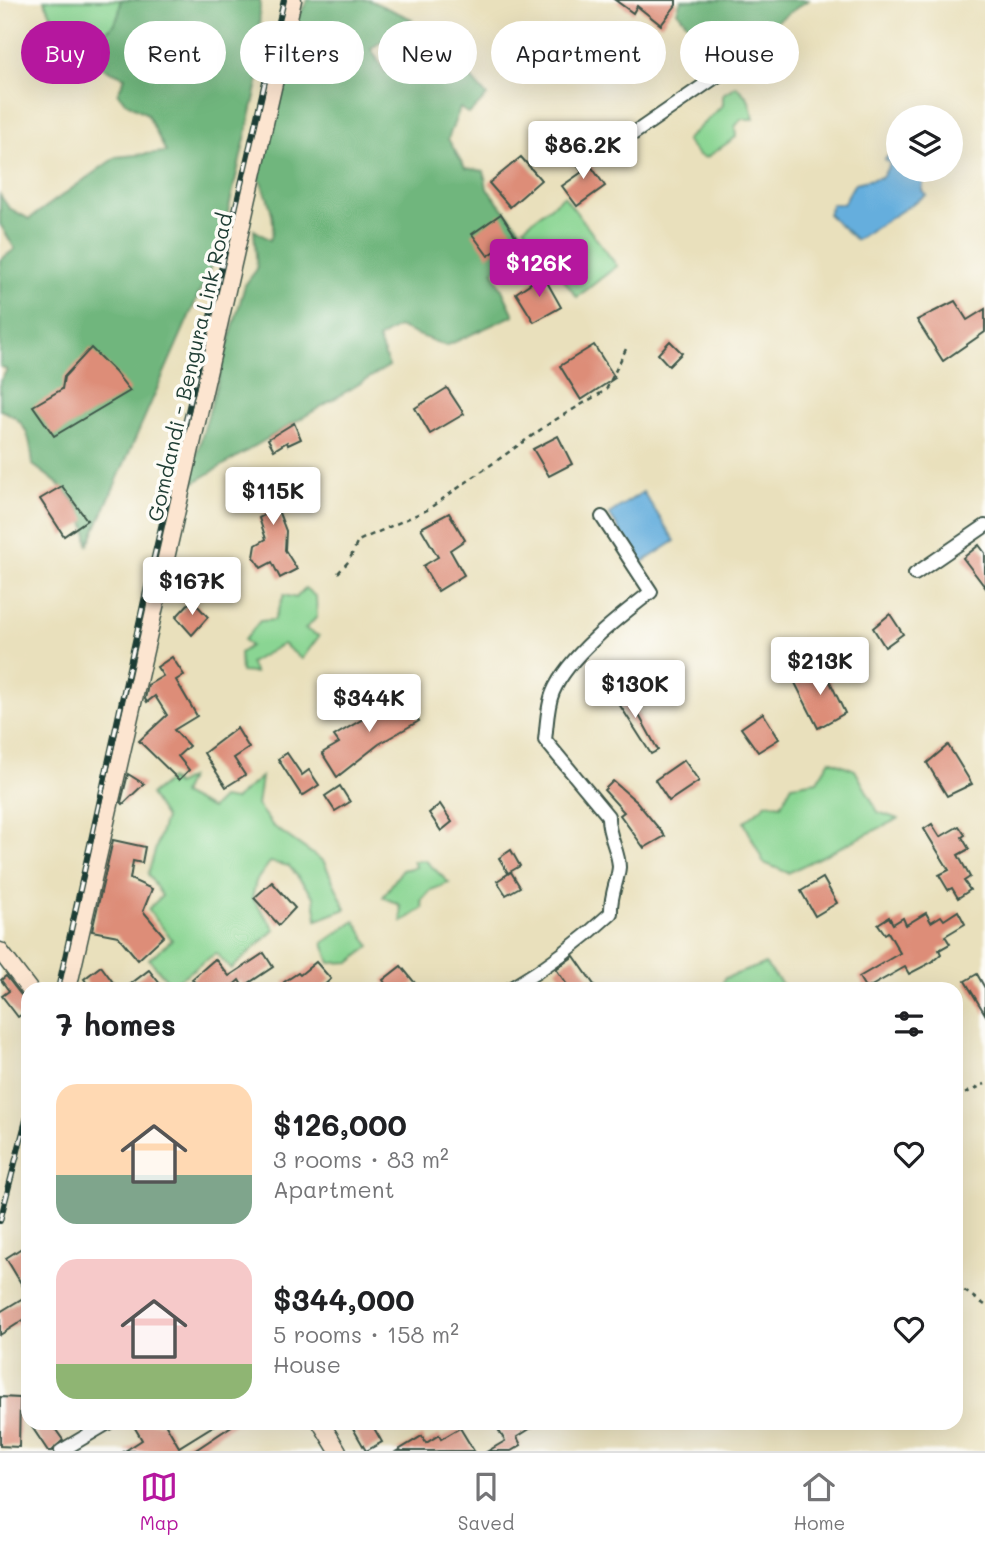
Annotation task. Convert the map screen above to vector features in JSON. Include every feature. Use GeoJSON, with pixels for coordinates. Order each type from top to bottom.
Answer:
{"type":"FeatureCollection","features":[{"type":"Feature","properties":{"kind":"main road","name":"Gomdandi - Bengura Link Road"},"geometry":{"type":"LineString","coordinates":[[70,982],[293,0]]}},
{"type":"Feature","properties":{"kind":"main road"},"geometry":{"type":"LineString","coordinates":[[0,951],[24,982]]}},
{"type":"Feature","properties":{"kind":"main road"},"geometry":{"type":"LineString","coordinates":[[325,1430],[338,1451]]}},
{"type":"Feature","properties":{"kind":"street"},"geometry":{"type":"LineString","coordinates":[[627,138],[706,84]]}},
{"type":"Feature","properties":{"kind":"street"},"geometry":{"type":"LineString","coordinates":[[522,982],[539,972],[611,913],[610,895],[619,866],[607,826],[608,817],[545,740],[552,693],[560,680],[575,660],[651,592],[602,517]]}},
{"type":"Feature","properties":{"kind":"street"},"geometry":{"type":"LineString","coordinates":[[915,574],[985,526]]}},
{"type":"Feature","properties":{"kind":"street"},"geometry":{"type":"LineString","coordinates":[[61,1451],[96,1430]]}},
{"type":"Feature","properties":{"kind":"path"},"geometry":{"type":"LineString","coordinates":[[338,573],[349,561],[358,541],[427,510],[550,423],[606,390],[626,349]]}},
{"type":"Feature","properties":{"kind":"path"},"geometry":{"type":"LineString","coordinates":[[963,1095],[985,1084]]}},
{"type":"Feature","properties":{"kind":"path"},"geometry":{"type":"LineString","coordinates":[[963,1290],[985,1305]]}},
{"type":"Feature","properties":{"kind":"green space"},"geometry":{"type":"Polygon","coordinates":[[[44,0],[120,0],[120,11],[110,28],[110,21],[54,21],[44,0]]]}},
{"type":"Feature","properties":{"kind":"green space"},"geometry":{"type":"Polygon","coordinates":[[[120,0],[260,0],[259,21],[240,21],[240,84],[258,84],[220,246],[88,546],[83,519],[72,498],[33,465],[29,439],[22,424],[0,410],[0,381],[7,370],[0,366],[0,260],[15,249],[0,224],[0,195],[9,208],[29,219],[116,157],[166,152],[147,114],[125,102],[118,93],[124,79],[124,84],[226,84],[226,21],[124,21],[124,77],[110,71],[110,28],[120,11],[120,0]]]}},
{"type":"Feature","properties":{"kind":"green space"},"geometry":{"type":"Polygon","coordinates":[[[308,0],[369,0],[412,19],[378,21],[378,44],[371,49],[378,60],[378,84],[476,84],[487,96],[469,114],[460,108],[448,139],[465,168],[484,171],[487,189],[533,244],[493,271],[514,315],[446,346],[398,327],[378,339],[389,366],[188,486],[245,285],[257,269],[254,230],[270,240],[272,233],[270,207],[257,175],[281,84],[364,84],[364,21],[295,21],[308,0]]]}},
{"type":"Feature","properties":{"kind":"green space"},"geometry":{"type":"Polygon","coordinates":[[[681,0],[808,0],[777,21],[685,21],[677,11],[681,0]]]}},
{"type":"Feature","properties":{"kind":"green space"},"geometry":{"type":"Polygon","coordinates":[[[736,86],[748,98],[754,119],[741,119],[735,127],[736,137],[706,158],[698,155],[686,140],[723,105],[723,94],[736,86]]]}},
{"type":"Feature","properties":{"kind":"green space"},"geometry":{"type":"Polygon","coordinates":[[[564,196],[617,266],[577,297],[524,227],[564,196]]]}},
{"type":"Feature","properties":{"kind":"green space"},"geometry":{"type":"Polygon","coordinates":[[[305,588],[316,597],[317,617],[305,629],[319,636],[302,659],[283,644],[250,663],[255,673],[241,672],[240,653],[250,646],[244,640],[260,621],[274,620],[284,595],[296,598],[305,588]]]}},
{"type":"Feature","properties":{"kind":"green space"},"geometry":{"type":"Polygon","coordinates":[[[830,760],[855,770],[878,812],[898,819],[788,873],[764,863],[744,822],[767,803],[781,805],[792,785],[817,781],[830,760]]]}},
{"type":"Feature","properties":{"kind":"green space"},"geometry":{"type":"Polygon","coordinates":[[[261,777],[257,805],[273,826],[324,862],[346,909],[317,920],[314,897],[289,866],[270,862],[256,881],[252,898],[275,929],[231,969],[216,953],[175,982],[168,982],[149,959],[172,940],[148,909],[162,896],[148,874],[165,818],[150,795],[170,779],[176,785],[189,778],[182,794],[211,809],[222,798],[234,800],[261,777]]]}},
{"type":"Feature","properties":{"kind":"green space"},"geometry":{"type":"Polygon","coordinates":[[[425,860],[449,883],[431,890],[421,901],[423,908],[402,922],[400,905],[383,897],[402,870],[416,867],[413,861],[425,860]]]}},
{"type":"Feature","properties":{"kind":"green space"},"geometry":{"type":"Polygon","coordinates":[[[355,921],[370,946],[351,962],[330,963],[323,943],[355,921]]]}},
{"type":"Feature","properties":{"kind":"green space"},"geometry":{"type":"Polygon","coordinates":[[[765,964],[780,982],[723,982],[725,978],[765,964]]]}},
{"type":"Feature","properties":{"kind":"water"},"geometry":{"type":"Polygon","coordinates":[[[886,170],[886,182],[923,182],[922,190],[926,195],[856,240],[828,214],[832,204],[843,204],[855,183],[882,177],[886,170]]]}},
{"type":"Feature","properties":{"kind":"water"},"geometry":{"type":"Polygon","coordinates":[[[643,492],[675,541],[641,563],[609,514],[643,492]]]}},
{"type":"Feature","properties":{"kind":"building"},"geometry":{"type":"Polygon","coordinates":[[[615,0],[676,0],[676,5],[664,21],[656,21],[637,6],[633,13],[615,0]]]}},
{"type":"Feature","properties":{"kind":"building"},"geometry":{"type":"Polygon","coordinates":[[[579,149],[605,186],[577,206],[562,186],[582,172],[570,155],[579,149]]]}},
{"type":"Feature","properties":{"kind":"building"},"geometry":{"type":"Polygon","coordinates":[[[521,157],[541,180],[510,207],[489,183],[521,157]]]}},
{"type":"Feature","properties":{"kind":"building"},"geometry":{"type":"Polygon","coordinates":[[[501,214],[516,237],[488,256],[472,234],[501,214]]]}},
{"type":"Feature","properties":{"kind":"building"},"geometry":{"type":"Polygon","coordinates":[[[543,275],[561,307],[534,322],[516,293],[543,275]]]}},
{"type":"Feature","properties":{"kind":"building"},"geometry":{"type":"Polygon","coordinates":[[[955,301],[967,320],[985,309],[985,332],[943,361],[917,320],[955,301]]]}},
{"type":"Feature","properties":{"kind":"building"},"geometry":{"type":"Polygon","coordinates":[[[670,341],[682,353],[669,366],[658,354],[670,341]]]}},
{"type":"Feature","properties":{"kind":"building"},"geometry":{"type":"Polygon","coordinates":[[[594,345],[615,378],[581,400],[560,366],[594,345]]]}},
{"type":"Feature","properties":{"kind":"building"},"geometry":{"type":"Polygon","coordinates":[[[91,348],[130,391],[54,436],[33,406],[62,389],[64,377],[91,348]]]}},
{"type":"Feature","properties":{"kind":"building"},"geometry":{"type":"Polygon","coordinates":[[[447,388],[464,414],[430,434],[415,408],[447,388]]]}},
{"type":"Feature","properties":{"kind":"building"},"geometry":{"type":"Polygon","coordinates":[[[294,423],[301,439],[288,445],[287,442],[274,450],[268,439],[294,423]]]}},
{"type":"Feature","properties":{"kind":"building"},"geometry":{"type":"Polygon","coordinates":[[[558,436],[572,464],[549,476],[533,449],[558,436]]]}},
{"type":"Feature","properties":{"kind":"building"},"geometry":{"type":"Polygon","coordinates":[[[264,476],[266,483],[281,476],[289,493],[274,500],[286,531],[285,550],[297,569],[280,578],[272,562],[261,568],[254,557],[256,545],[266,539],[259,518],[266,514],[251,482],[264,476]]]}},
{"type":"Feature","properties":{"kind":"building"},"geometry":{"type":"Polygon","coordinates":[[[62,486],[87,520],[64,536],[40,499],[62,486]]]}},
{"type":"Feature","properties":{"kind":"building"},"geometry":{"type":"Polygon","coordinates":[[[449,513],[465,540],[450,550],[464,575],[438,591],[423,566],[438,557],[421,528],[449,513]]]}},
{"type":"Feature","properties":{"kind":"building"},"geometry":{"type":"Polygon","coordinates":[[[979,545],[985,553],[985,587],[963,558],[979,545]]]}},
{"type":"Feature","properties":{"kind":"building"},"geometry":{"type":"Polygon","coordinates":[[[192,600],[208,617],[192,635],[176,617],[192,600]]]}},
{"type":"Feature","properties":{"kind":"building"},"geometry":{"type":"Polygon","coordinates":[[[890,614],[903,634],[885,647],[873,628],[890,614]]]}},
{"type":"Feature","properties":{"kind":"building"},"geometry":{"type":"Polygon","coordinates":[[[172,657],[184,675],[176,680],[197,716],[174,730],[189,746],[178,756],[189,770],[179,780],[139,741],[167,715],[155,696],[147,702],[145,699],[148,685],[163,676],[157,667],[172,657]]]}},
{"type":"Feature","properties":{"kind":"building"},"geometry":{"type":"Polygon","coordinates":[[[822,665],[845,713],[818,728],[794,681],[822,665]]]}},
{"type":"Feature","properties":{"kind":"building"},"geometry":{"type":"Polygon","coordinates":[[[624,688],[658,750],[651,754],[614,696],[624,688]]]}},
{"type":"Feature","properties":{"kind":"building"},"geometry":{"type":"Polygon","coordinates":[[[404,695],[419,721],[379,744],[337,777],[322,753],[339,743],[334,736],[404,695]]]}},
{"type":"Feature","properties":{"kind":"building"},"geometry":{"type":"Polygon","coordinates":[[[763,713],[779,739],[758,752],[741,728],[763,713]]]}},
{"type":"Feature","properties":{"kind":"building"},"geometry":{"type":"Polygon","coordinates":[[[237,728],[249,748],[234,758],[245,775],[226,787],[204,753],[237,728]]]}},
{"type":"Feature","properties":{"kind":"building"},"geometry":{"type":"Polygon","coordinates":[[[948,745],[972,784],[947,796],[927,763],[948,745]]]}},
{"type":"Feature","properties":{"kind":"building"},"geometry":{"type":"Polygon","coordinates":[[[287,753],[302,775],[309,770],[319,785],[302,796],[278,759],[287,753]]]}},
{"type":"Feature","properties":{"kind":"building"},"geometry":{"type":"Polygon","coordinates":[[[684,760],[699,781],[669,801],[655,780],[684,760]]]}},
{"type":"Feature","properties":{"kind":"building"},"geometry":{"type":"Polygon","coordinates":[[[128,774],[144,784],[123,804],[121,802],[128,774]]]}},
{"type":"Feature","properties":{"kind":"building"},"geometry":{"type":"Polygon","coordinates":[[[613,781],[637,802],[665,836],[644,848],[620,815],[624,812],[604,790],[613,781]]]}},
{"type":"Feature","properties":{"kind":"building"},"geometry":{"type":"Polygon","coordinates":[[[340,786],[350,802],[335,811],[325,796],[340,786]]]}},
{"type":"Feature","properties":{"kind":"building"},"geometry":{"type":"Polygon","coordinates":[[[440,804],[452,822],[441,831],[429,813],[440,804]]]}},
{"type":"Feature","properties":{"kind":"building"},"geometry":{"type":"Polygon","coordinates":[[[932,824],[940,837],[959,826],[965,835],[962,837],[969,849],[958,855],[970,877],[964,881],[970,890],[958,898],[952,888],[948,890],[939,875],[949,870],[924,829],[932,824]]]}},
{"type":"Feature","properties":{"kind":"building"},"geometry":{"type":"Polygon","coordinates":[[[113,840],[145,847],[142,863],[133,861],[130,879],[152,889],[143,911],[164,936],[138,960],[118,936],[92,931],[113,840]]]}},
{"type":"Feature","properties":{"kind":"building"},"geometry":{"type":"Polygon","coordinates":[[[511,850],[520,866],[508,873],[499,858],[511,850]]]}},
{"type":"Feature","properties":{"kind":"building"},"geometry":{"type":"Polygon","coordinates":[[[511,872],[520,887],[506,895],[497,881],[511,872]]]}},
{"type":"Feature","properties":{"kind":"building"},"geometry":{"type":"Polygon","coordinates":[[[823,878],[837,903],[815,916],[801,891],[823,878]]]}},
{"type":"Feature","properties":{"kind":"building"},"geometry":{"type":"Polygon","coordinates":[[[272,882],[295,908],[279,925],[254,898],[272,882]]]}},
{"type":"Feature","properties":{"kind":"building"},"geometry":{"type":"Polygon","coordinates":[[[958,911],[965,924],[945,936],[950,944],[939,950],[941,954],[932,962],[909,974],[905,967],[878,982],[862,982],[859,977],[900,953],[888,932],[885,934],[878,924],[889,917],[893,924],[903,918],[906,925],[926,913],[931,922],[941,916],[944,920],[958,911]]]}},
{"type":"Feature","properties":{"kind":"building"},"geometry":{"type":"Polygon","coordinates":[[[264,953],[273,967],[250,982],[194,982],[192,979],[215,959],[229,976],[264,953]]]}},
{"type":"Feature","properties":{"kind":"building"},"geometry":{"type":"Polygon","coordinates":[[[574,956],[592,982],[565,982],[556,969],[574,956]]]}},
{"type":"Feature","properties":{"kind":"building"},"geometry":{"type":"Polygon","coordinates":[[[316,962],[331,979],[328,982],[284,982],[298,973],[300,975],[316,962]]]}},
{"type":"Feature","properties":{"kind":"building"},"geometry":{"type":"Polygon","coordinates":[[[101,966],[113,982],[86,982],[84,979],[101,966]]]}},
{"type":"Feature","properties":{"kind":"building"},"geometry":{"type":"Polygon","coordinates":[[[401,966],[414,982],[384,982],[383,980],[401,966]]]}},
{"type":"Feature","properties":{"kind":"building"},"geometry":{"type":"Polygon","coordinates":[[[149,970],[158,982],[133,982],[149,970]]]}},
{"type":"Feature","properties":{"kind":"building"},"geometry":{"type":"Polygon","coordinates":[[[977,974],[985,988],[985,1014],[965,981],[977,974]]]}},
{"type":"Feature","properties":{"kind":"building"},"geometry":{"type":"Polygon","coordinates":[[[6,976],[21,995],[21,1015],[18,1017],[2,996],[9,991],[1,980],[6,976]]]}},
{"type":"Feature","properties":{"kind":"building"},"geometry":{"type":"Polygon","coordinates":[[[21,1248],[21,1283],[6,1258],[21,1248]]]}},
{"type":"Feature","properties":{"kind":"building"},"geometry":{"type":"Polygon","coordinates":[[[21,1299],[21,1322],[0,1335],[0,1312],[21,1299]]]}},
{"type":"Feature","properties":{"kind":"building"},"geometry":{"type":"Polygon","coordinates":[[[0,1397],[20,1398],[19,1447],[0,1446],[0,1397]]]}},
{"type":"Feature","properties":{"kind":"building"},"geometry":{"type":"Polygon","coordinates":[[[34,1430],[56,1430],[63,1440],[52,1451],[48,1451],[34,1430]]]}},
{"type":"Feature","properties":{"kind":"building"},"geometry":{"type":"Polygon","coordinates":[[[136,1430],[169,1430],[179,1447],[207,1430],[226,1430],[194,1451],[125,1451],[142,1440],[136,1430]]]}},
{"type":"Feature","properties":{"kind":"building"},"geometry":{"type":"Polygon","coordinates":[[[354,1430],[375,1430],[382,1442],[366,1451],[354,1430]]]}},
{"type":"Feature","properties":{"kind":"building"},"geometry":{"type":"Polygon","coordinates":[[[461,1430],[474,1451],[397,1451],[422,1436],[426,1443],[439,1435],[441,1439],[461,1430]]]}},
{"type":"Feature","properties":{"kind":"building"},"geometry":{"type":"Polygon","coordinates":[[[498,1430],[528,1430],[517,1437],[521,1445],[511,1451],[488,1451],[505,1441],[498,1430]]]}},
{"type":"Feature","properties":{"kind":"railway"},"geometry":{"type":"LineString","coordinates":[[60,982],[147,587],[284,0]]}},
{"type":"Feature","properties":{"kind":"railway"},"geometry":{"type":"LineString","coordinates":[[0,1221],[21,1139]]}}]}
